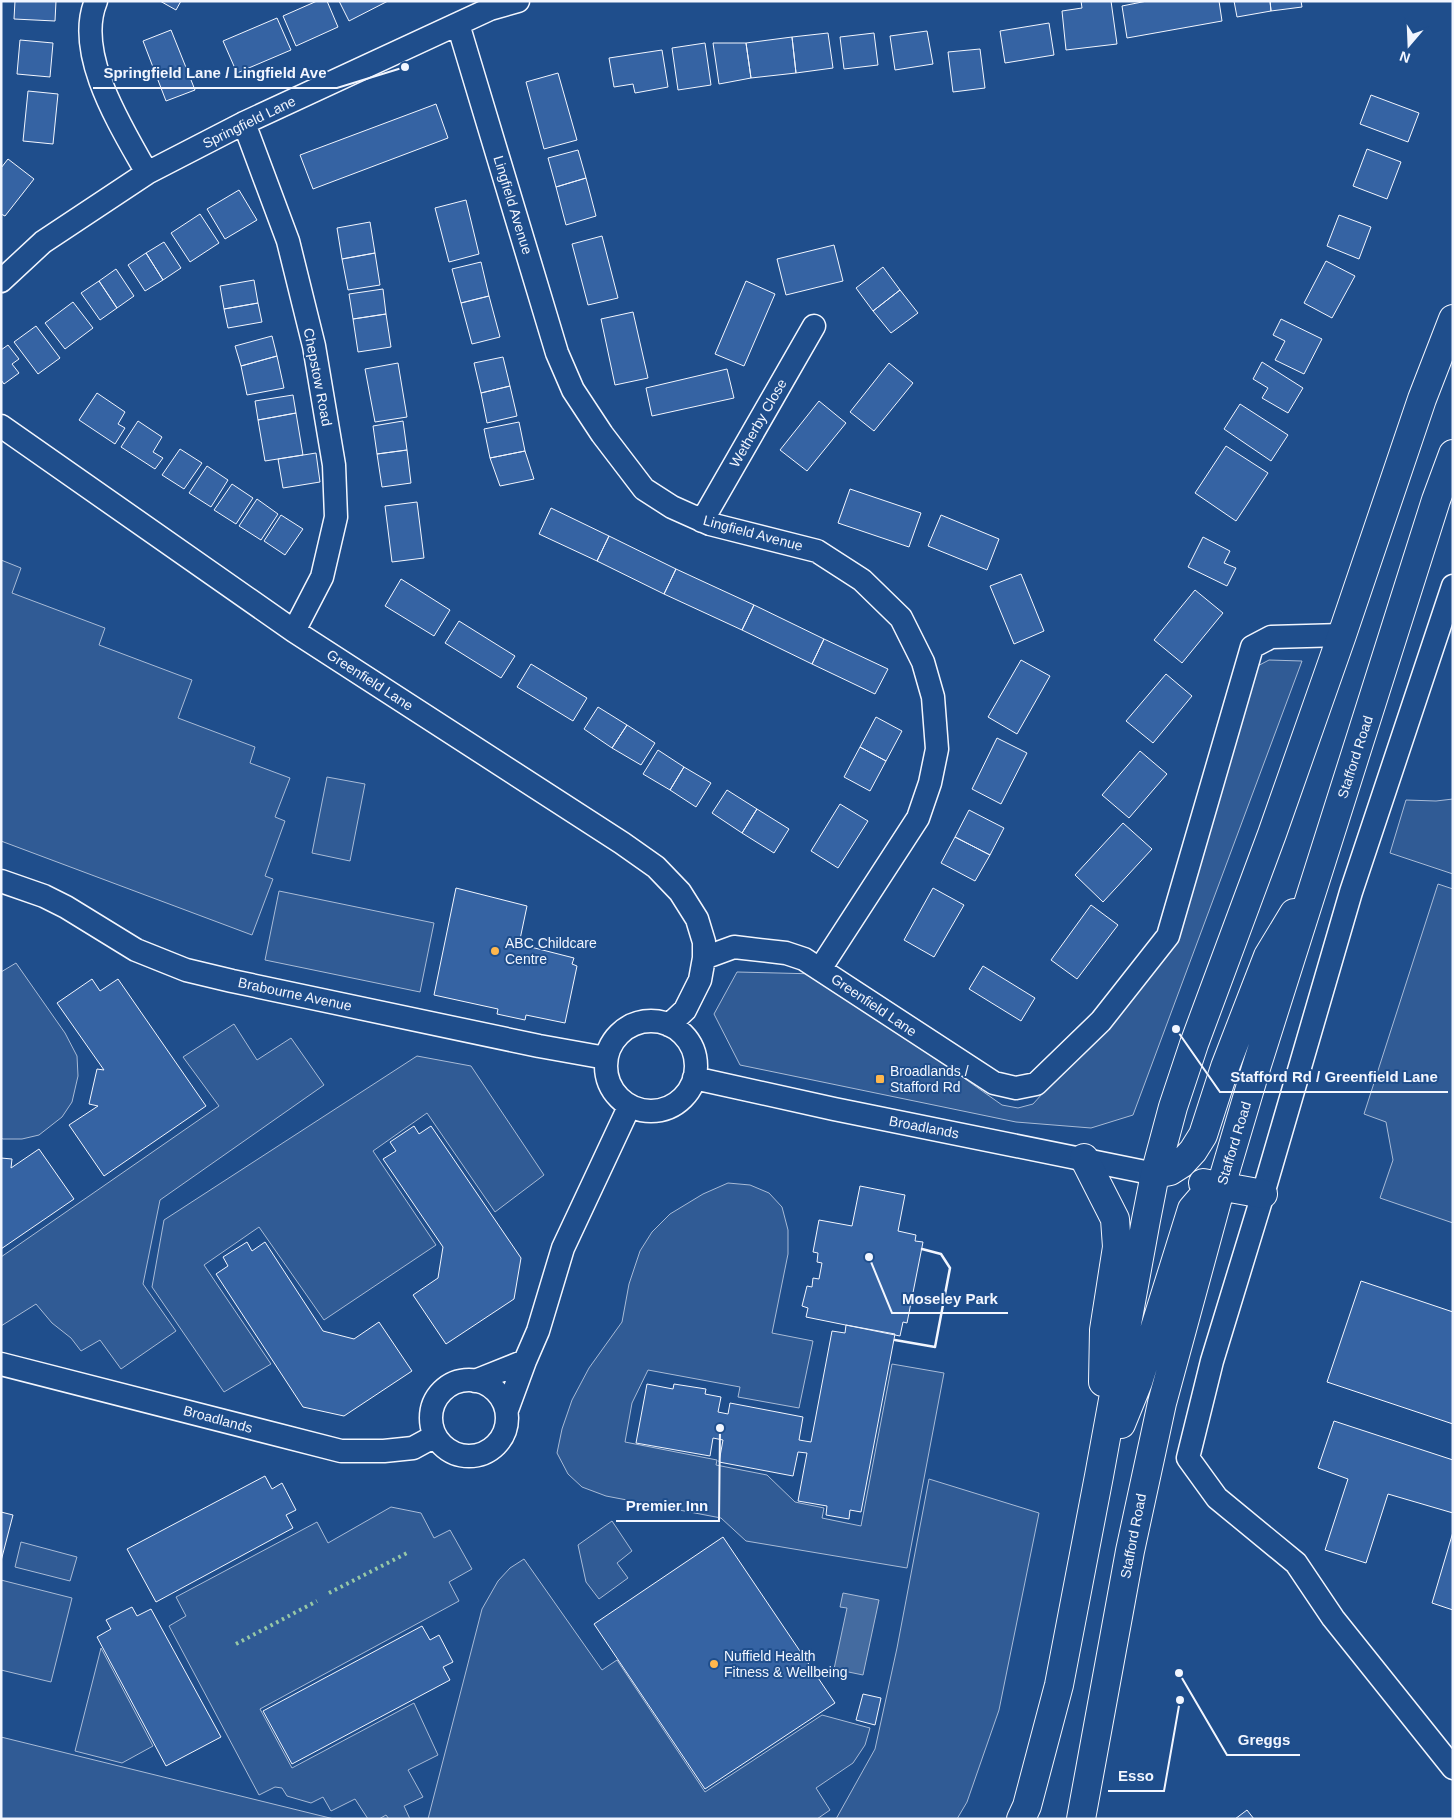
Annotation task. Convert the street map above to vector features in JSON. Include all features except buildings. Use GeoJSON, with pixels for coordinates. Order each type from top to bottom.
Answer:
{"type":"FeatureCollection","features":[{"type":"Feature","properties":{"kind":"highway"},"geometry":{"type":"LineString","coordinates":[[1021,1819],[1059,1685],[1100,1476],[1155,1174],[1173,1107],[1342,635],[1422,399],[1453,319]]}},
{"type":"Feature","properties":{"kind":"highway","name":"Stafford Road"},"geometry":{"type":"LineString","coordinates":[[1081,1819],[1147,1467],[1162,1403],[1221,1186],[1317,875],[1436,500],[1453,454]]}},
{"type":"Feature","properties":{"kind":"highway"},"geometry":{"type":"LineString","coordinates":[[1155,1174],[1170,1171],[1181,1164],[1193,1151],[1203,1135],[1225,1067],[1268,956],[1317,875]]}},
{"type":"Feature","properties":{"kind":"highway"},"geometry":{"type":"LineString","coordinates":[[1084,1158],[1115,1219],[1117,1247],[1104,1330],[1100,1476]]}},
{"type":"Feature","properties":{"kind":"highway"},"geometry":{"type":"LineString","coordinates":[[1155,1174],[1263,1194]]}},
{"type":"Feature","properties":{"kind":"highway"},"geometry":{"type":"LineString","coordinates":[[1100,1476],[1138,1382],[1192,1209],[1204,1195],[1221,1186]]}},
{"type":"Feature","properties":{"kind":"street"},"geometry":{"type":"LineString","coordinates":[[96,1],[91,12],[91,37],[101,84],[114,114],[147,173]]}},
{"type":"Feature","properties":{"kind":"street","name":"Springfield Lane"},"geometry":{"type":"LineString","coordinates":[[1,280],[43,242],[147,173],[244,123],[458,24],[490,5],[518,1]]}},
{"type":"Feature","properties":{"kind":"street","name":"Lingfield Avenue"},"geometry":{"type":"LineString","coordinates":[[458,24],[557,353],[572,390],[602,434],[644,489],[672,507],[702,520],[817,551],[862,580],[901,618],[923,662],[934,696],[937,749],[930,783],[918,818],[820,969]]}},
{"type":"Feature","properties":{"kind":"street","name":"Chepstow Road"},"geometry":{"type":"LineString","coordinates":[[244,123],[290,251],[314,346],[334,465],[336,517],[322,577],[294,631]]}},
{"type":"Feature","properties":{"kind":"street","name":"Wetherby Close"},"geometry":{"type":"LineString","coordinates":[[702,520],[814,326]]}},
{"type":"Feature","properties":{"kind":"street","name":"Greenfield Lane"},"geometry":{"type":"LineString","coordinates":[[1,426],[294,631],[622,842],[656,867],[680,892],[697,919],[704,942],[704,958],[700,980],[685,1010],[669,1025]]}},
{"type":"Feature","properties":{"kind":"street"},"geometry":{"type":"LineString","coordinates":[[1453,586],[1351,892],[1212,1361],[1188,1458],[1216,1498],[1296,1564],[1334,1618],[1453,1768]]}},
{"type":"Feature","properties":{"kind":"street","name":"Greenfield Lane"},"geometry":{"type":"LineString","coordinates":[[704,958],[734,947],[786,953],[804,959],[994,1083],[1016,1088],[1036,1084],[1101,1020],[1168,936],[1252,647],[1271,637],[1342,635]]}},
{"type":"Feature","properties":{"kind":"street","name":"Brabourne Avenue"},"geometry":{"type":"LineString","coordinates":[[1,881],[44,896],[136,950],[186,970],[539,1046],[606,1058]]}},
{"type":"Feature","properties":{"kind":"street"},"geometry":{"type":"LineString","coordinates":[[655,1021],[669,1025],[680,1032],[694,1052],[696,1065],[694,1078],[689,1090],[680,1101],[669,1108],[656,1111],[642,1111],[629,1107],[618,1098],[610,1086],[606,1073],[606,1058],[610,1046],[618,1034],[629,1026],[655,1021]]}},
{"type":"Feature","properties":{"kind":"street","name":"Broadlands"},"geometry":{"type":"LineString","coordinates":[[694,1078],[843,1111],[1084,1158],[1155,1174]]}},
{"type":"Feature","properties":{"kind":"street"},"geometry":{"type":"LineString","coordinates":[[507,1410],[538,1331],[563,1248],[629,1107]]}},
{"type":"Feature","properties":{"kind":"street"},"geometry":{"type":"LineString","coordinates":[[475,1381],[525,1361]]}},
{"type":"Feature","properties":{"kind":"street","name":"Broadlands"},"geometry":{"type":"LineString","coordinates":[[1,1364],[341,1451],[384,1451],[413,1448],[435,1436]]}},
{"type":"Feature","properties":{"kind":"street"},"geometry":{"type":"LineString","coordinates":[[469,1380],[475,1381],[486,1384],[497,1392],[505,1403],[507,1423],[503,1436],[489,1451],[476,1456],[463,1456],[450,1452],[442,1446],[435,1436],[431,1421],[434,1402],[442,1391],[451,1384],[469,1380]]}},
{"type":"Feature","properties":{"kind":"shaded area"},"geometry":{"type":"Polygon","coordinates":[[[1,560],[21,568],[12,593],[105,628],[99,645],[192,680],[178,718],[255,747],[250,763],[290,778],[275,817],[285,821],[265,876],[273,879],[252,935],[1,841],[1,560]]]}},
{"type":"Feature","properties":{"kind":"shaded area"},"geometry":{"type":"Polygon","coordinates":[[[1269,660],[1302,661],[1133,1115],[1091,1128],[1016,1122],[740,1065],[714,1014],[737,972],[817,974],[1002,1105],[1018,1108],[1033,1104],[1167,956],[1250,670],[1269,660]]]}},
{"type":"Feature","properties":{"kind":"shaded area"},"geometry":{"type":"Polygon","coordinates":[[[327,777],[365,784],[350,861],[312,853],[327,777]]]}},
{"type":"Feature","properties":{"kind":"shaded area"},"geometry":{"type":"Polygon","coordinates":[[[1453,799],[1453,874],[1390,853],[1406,800],[1436,801],[1453,799]]]}},
{"type":"Feature","properties":{"kind":"shaded area"},"geometry":{"type":"Polygon","coordinates":[[[1438,884],[1453,889],[1453,1223],[1380,1198],[1393,1160],[1386,1122],[1364,1114],[1438,884]]]}},
{"type":"Feature","properties":{"kind":"shaded area"},"geometry":{"type":"Polygon","coordinates":[[[279,891],[434,923],[420,992],[265,960],[279,891]]]}},
{"type":"Feature","properties":{"kind":"shaded area"},"geometry":{"type":"Polygon","coordinates":[[[16,963],[65,1033],[77,1056],[78,1076],[72,1102],[62,1117],[39,1135],[22,1139],[3,1139],[1,1138],[1,972],[16,963]]]}},
{"type":"Feature","properties":{"kind":"shaded area"},"geometry":{"type":"Polygon","coordinates":[[[234,1024],[257,1060],[291,1038],[324,1085],[160,1200],[143,1284],[176,1331],[121,1369],[100,1340],[81,1351],[71,1338],[52,1323],[36,1304],[1,1326],[1,1257],[219,1106],[183,1057],[234,1024]]]}},
{"type":"Feature","properties":{"kind":"shaded area"},"geometry":{"type":"Polygon","coordinates":[[[417,1056],[471,1066],[544,1175],[495,1212],[427,1113],[373,1151],[436,1245],[324,1320],[259,1227],[204,1265],[271,1364],[224,1392],[152,1287],[164,1220],[417,1056]]]}},
{"type":"Feature","properties":{"kind":"shaded area"},"geometry":{"type":"Polygon","coordinates":[[[728,1183],[750,1185],[769,1193],[782,1207],[788,1230],[788,1254],[772,1333],[813,1341],[799,1408],[738,1397],[740,1387],[648,1370],[632,1403],[625,1442],[717,1460],[716,1465],[767,1475],[795,1502],[824,1508],[822,1518],[861,1526],[892,1364],[944,1373],[907,1568],[746,1541],[721,1518],[606,1496],[582,1487],[568,1474],[557,1453],[562,1429],[572,1400],[589,1368],[622,1322],[629,1284],[640,1251],[652,1232],[670,1214],[703,1194],[728,1183]]]}},
{"type":"Feature","properties":{"kind":"shaded area"},"geometry":{"type":"Polygon","coordinates":[[[929,1479],[1039,1513],[999,1710],[967,1802],[957,1819],[836,1819],[875,1749],[897,1648],[929,1479]]]}},
{"type":"Feature","properties":{"kind":"shaded area"},"geometry":{"type":"Polygon","coordinates":[[[391,1507],[421,1513],[434,1538],[450,1530],[472,1569],[449,1582],[459,1601],[260,1709],[292,1768],[414,1703],[438,1755],[408,1770],[423,1797],[404,1806],[410,1819],[389,1819],[386,1815],[379,1819],[368,1819],[355,1799],[331,1811],[323,1797],[311,1803],[287,1796],[282,1788],[275,1787],[259,1795],[169,1626],[186,1616],[176,1597],[317,1522],[328,1543],[391,1507]]]}},
{"type":"Feature","properties":{"kind":"shaded area"},"geometry":{"type":"Polygon","coordinates":[[[612,1521],[632,1551],[617,1563],[628,1578],[599,1599],[586,1582],[578,1545],[612,1521]]]}},
{"type":"Feature","properties":{"kind":"shaded area"},"geometry":{"type":"Polygon","coordinates":[[[21,1542],[77,1557],[70,1581],[15,1567],[21,1542]]]}},
{"type":"Feature","properties":{"kind":"shaded area"},"geometry":{"type":"Polygon","coordinates":[[[524,1559],[602,1670],[617,1660],[705,1792],[822,1715],[870,1728],[865,1745],[853,1763],[816,1788],[830,1810],[817,1819],[428,1819],[482,1609],[498,1581],[510,1568],[524,1559]]]}},
{"type":"Feature","properties":{"kind":"shaded area"},"geometry":{"type":"Polygon","coordinates":[[[1,1580],[72,1598],[51,1682],[1,1670],[1,1580]]]}},
{"type":"Feature","properties":{"kind":"shaded area"},"geometry":{"type":"Polygon","coordinates":[[[843,1593],[879,1600],[863,1675],[834,1669],[847,1608],[840,1607],[843,1593]]]}},
{"type":"Feature","properties":{"kind":"shaded area"},"geometry":{"type":"Polygon","coordinates":[[[101,1648],[153,1746],[122,1763],[75,1751],[101,1648]]]}},
{"type":"Feature","properties":{"kind":"shaded area"},"geometry":{"type":"Polygon","coordinates":[[[1,1737],[334,1819],[1,1819],[1,1737]]]}},
{"type":"Feature","properties":{"kind":"hedge"},"geometry":{"type":"LineString","coordinates":[[329,1593],[409,1552]]}},
{"type":"Feature","properties":{"kind":"hedge"},"geometry":{"type":"LineString","coordinates":[[236,1644],[317,1601]]}},
{"type":"Feature","properties":{"kind":"wall"},"geometry":{"type":"LineString","coordinates":[[895,1340],[935,1347],[950,1268],[941,1254],[922,1249]]}},
{"type":"Feature","properties":{"kind":"place","name":"Springfield Lane / Lingfield Ave"},"geometry":{"type":"Point","coordinates":[405,67]}},
{"type":"Feature","properties":{"kind":"place","name":"ABC Childcare Centre"},"geometry":{"type":"Point","coordinates":[495,951]}},
{"type":"Feature","properties":{"kind":"place","name":"Stafford Rd / Greenfield Lane"},"geometry":{"type":"Point","coordinates":[1176,1029]}},
{"type":"Feature","properties":{"kind":"place","name":"Broadlands / Stafford Rd"},"geometry":{"type":"Point","coordinates":[880,1079]}},
{"type":"Feature","properties":{"kind":"place","name":"Moseley Park"},"geometry":{"type":"Point","coordinates":[869,1257]}},
{"type":"Feature","properties":{"kind":"place","name":"Premier Inn"},"geometry":{"type":"Point","coordinates":[720,1428]}},
{"type":"Feature","properties":{"kind":"place","name":"Nuffield Health Fitness & Wellbeing"},"geometry":{"type":"Point","coordinates":[714,1664]}},
{"type":"Feature","properties":{"kind":"place","name":"Greggs"},"geometry":{"type":"Point","coordinates":[1179,1673]}},
{"type":"Feature","properties":{"kind":"place","name":"Esso"},"geometry":{"type":"Point","coordinates":[1180,1700]}}]}
